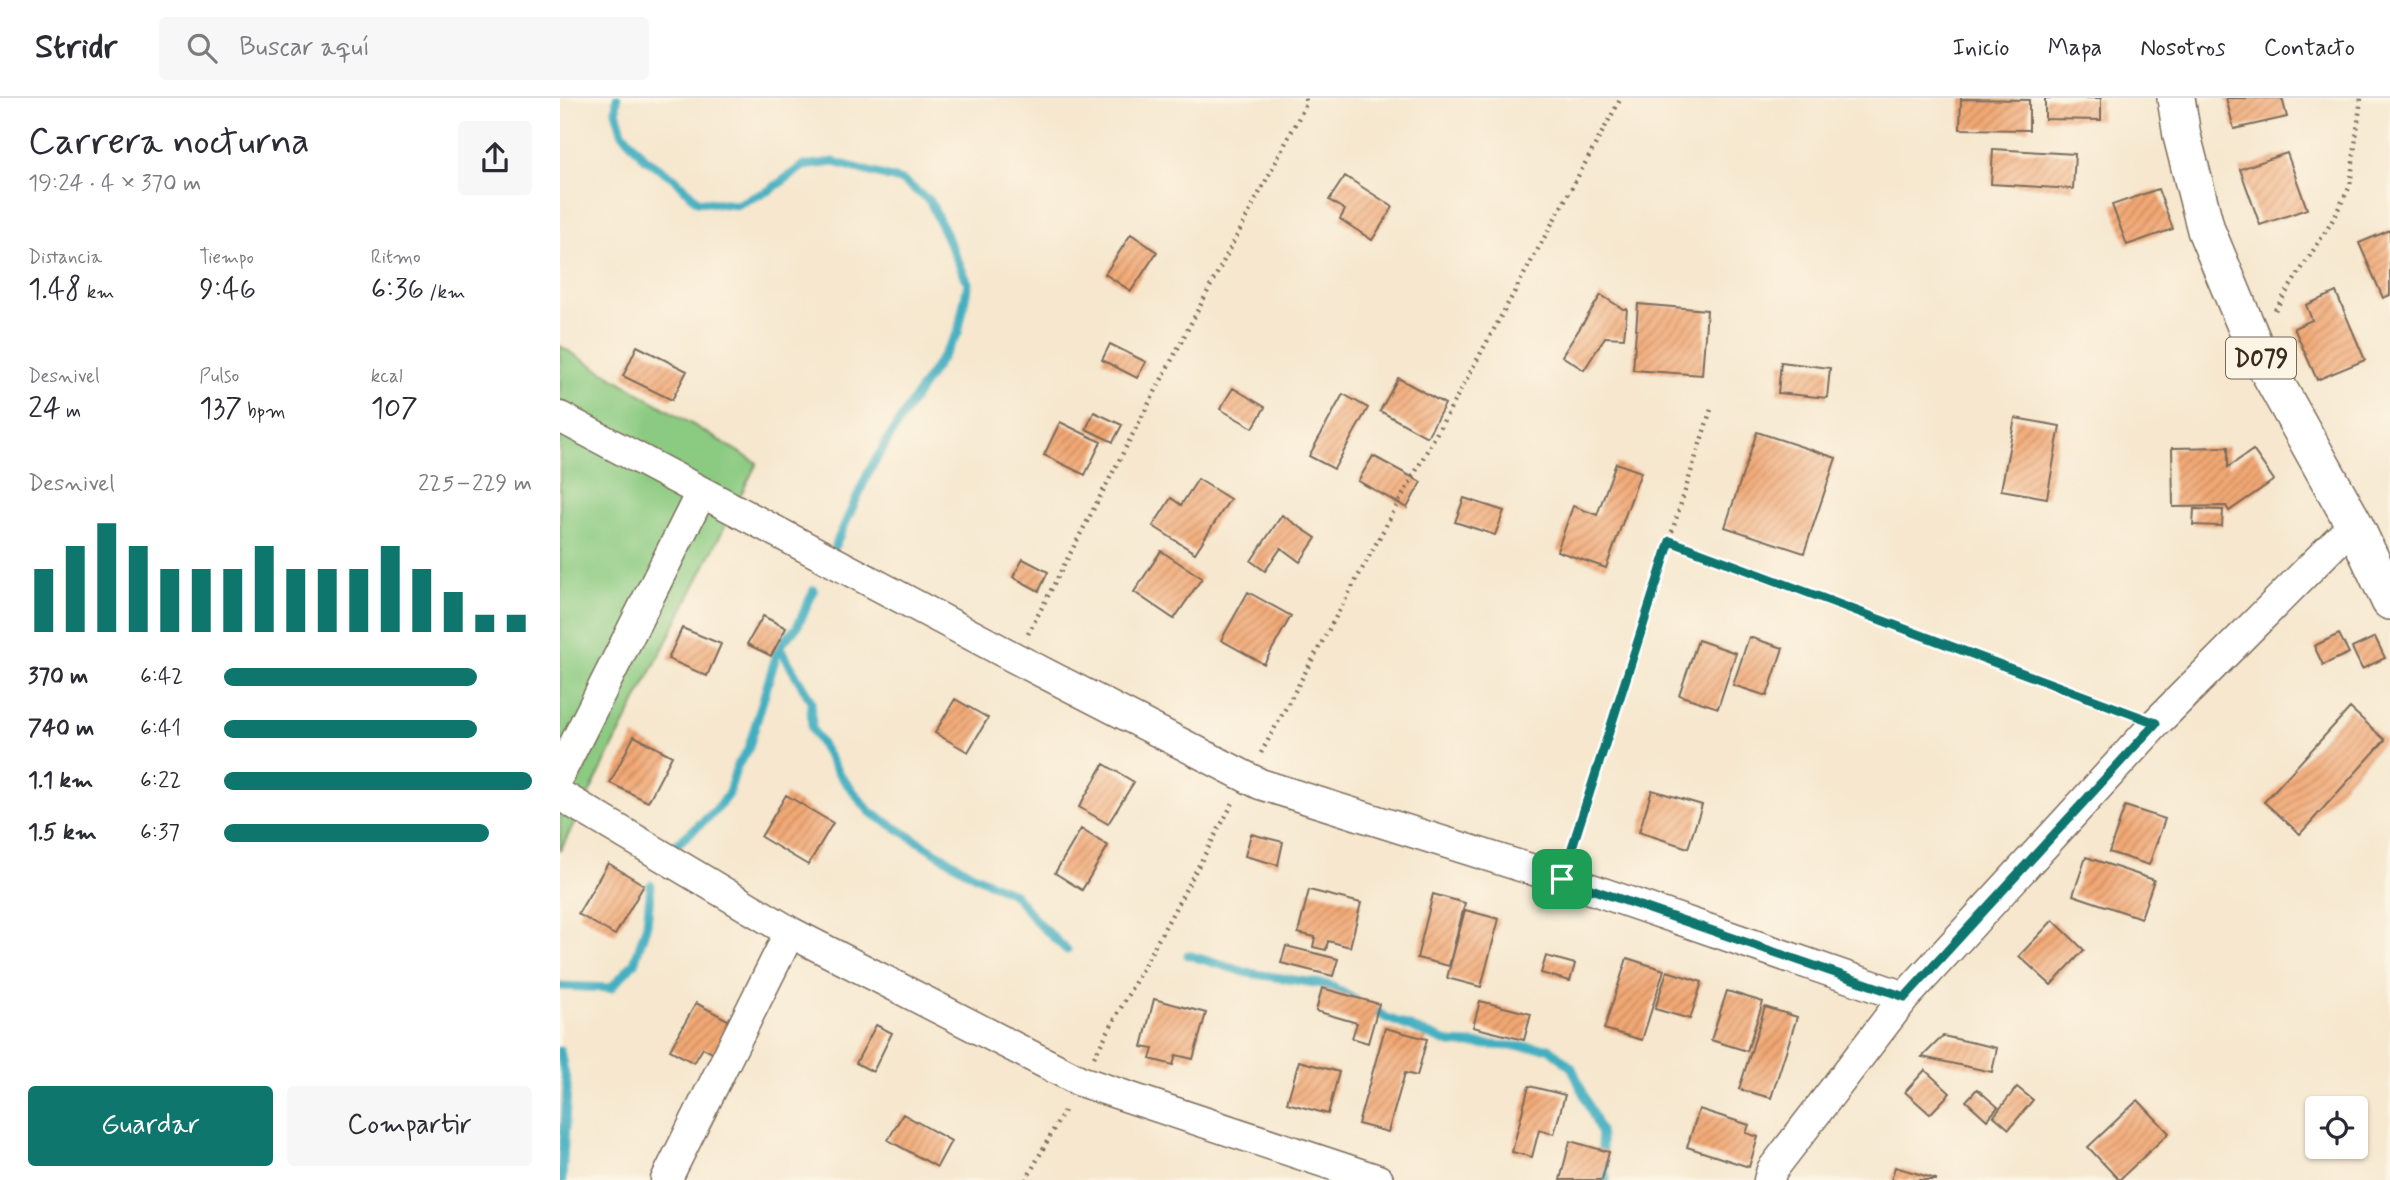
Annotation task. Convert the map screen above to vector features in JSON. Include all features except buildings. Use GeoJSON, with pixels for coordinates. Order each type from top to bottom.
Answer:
{"type":"FeatureCollection","features":[{"type":"Feature","properties":{"kind":"main road","name":"D079"},"geometry":{"type":"LineString","coordinates":[[2176,98],[2182,136],[2206,230],[2253,343],[2354,524],[2390,601]]}},
{"type":"Feature","properties":{"kind":"street"},"geometry":{"type":"LineString","coordinates":[[560,417],[1015,659],[1260,784],[1562,879],[1905,997]]}},
{"type":"Feature","properties":{"kind":"street"},"geometry":{"type":"LineString","coordinates":[[560,773],[701,493]]}},
{"type":"Feature","properties":{"kind":"street"},"geometry":{"type":"LineString","coordinates":[[1769,1180],[1772,1170],[1905,997],[2156,723],[2354,524]]}},
{"type":"Feature","properties":{"kind":"street"},"geometry":{"type":"LineString","coordinates":[[560,794],[790,932],[1080,1081],[1378,1180]]}},
{"type":"Feature","properties":{"kind":"street"},"geometry":{"type":"LineString","coordinates":[[666,1180],[790,932]]}},
{"type":"Feature","properties":{"kind":"path"},"geometry":{"type":"LineString","coordinates":[[1015,659],[1306,104],[1305,98]]}},
{"type":"Feature","properties":{"kind":"path"},"geometry":{"type":"LineString","coordinates":[[1026,1180],[1620,98]]}},
{"type":"Feature","properties":{"kind":"path"},"geometry":{"type":"LineString","coordinates":[[2253,343],[2331,223],[2350,186],[2361,98]]}},
{"type":"Feature","properties":{"kind":"path"},"geometry":{"type":"LineString","coordinates":[[1562,879],[1712,406]]}},
{"type":"Feature","properties":{"kind":"path"},"geometry":{"type":"LineString","coordinates":[[1670,541],[2156,723]]}},
{"type":"Feature","properties":{"kind":"green space"},"geometry":{"type":"Polygon","coordinates":[[[560,346],[757,463],[560,851],[560,346]]]}},
{"type":"Feature","properties":{"kind":"waterway"},"geometry":{"type":"LineString","coordinates":[[617,98],[616,111],[622,132],[645,159],[674,178],[697,201],[736,205],[770,190],[803,166],[834,162],[903,181],[930,201],[968,283],[958,333],[869,471],[835,546]]}},
{"type":"Feature","properties":{"kind":"waterway"},"geometry":{"type":"LineString","coordinates":[[669,851],[714,812],[728,795],[737,766],[748,750],[779,646],[797,627],[814,590]]}},
{"type":"Feature","properties":{"kind":"waterway"},"geometry":{"type":"LineString","coordinates":[[779,646],[811,701],[812,729],[839,774],[870,812],[973,875],[1014,894],[1037,922],[1067,950]]}},
{"type":"Feature","properties":{"kind":"waterway"},"geometry":{"type":"LineString","coordinates":[[560,986],[611,988],[634,963],[647,924],[651,885]]}},
{"type":"Feature","properties":{"kind":"waterway"},"geometry":{"type":"LineString","coordinates":[[1188,955],[1248,973],[1329,985],[1355,1000]]}},
{"type":"Feature","properties":{"kind":"waterway"},"geometry":{"type":"LineString","coordinates":[[1368,1007],[1387,1018],[1450,1043],[1549,1048],[1572,1068],[1600,1131],[1606,1180]]}},
{"type":"Feature","properties":{"kind":"waterway"},"geometry":{"type":"LineString","coordinates":[[560,1051],[567,1086],[562,1180]]}},
{"type":"Feature","properties":{"kind":"route"},"geometry":{"type":"LineString","coordinates":[[1670,541],[2156,723],[1905,997],[1562,879],[1670,541]]}}]}
